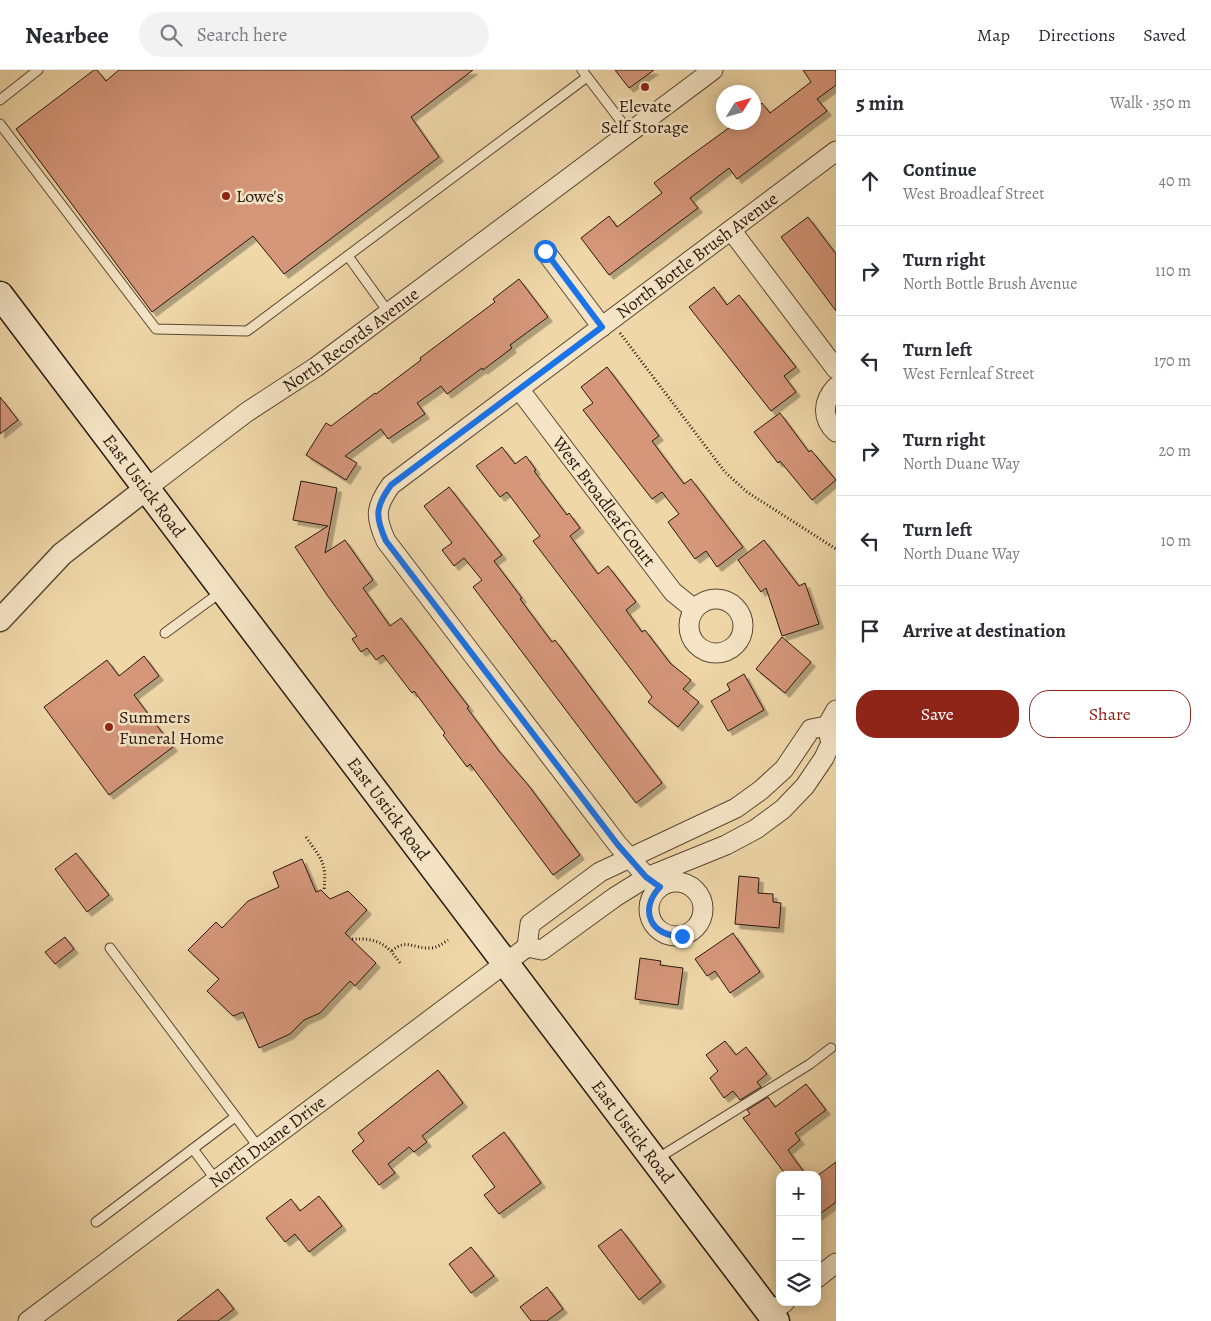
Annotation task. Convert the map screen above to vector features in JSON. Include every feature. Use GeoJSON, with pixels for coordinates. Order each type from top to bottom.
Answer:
{"type":"FeatureCollection","features":[{"type":"Feature","properties":{"kind":"main road","name":"East Ustick Road"},"geometry":{"type":"LineString","coordinates":[[0,295],[655,1160],[777,1312]]}},
{"type":"Feature","properties":{"kind":"street","name":"North Records Avenue"},"geometry":{"type":"LineString","coordinates":[[1,618],[62,554],[147,488],[247,412],[316,367],[390,313],[713,70]]}},
{"type":"Feature","properties":{"kind":"street","name":"North Bottle Brush Avenue"},"geometry":{"type":"LineString","coordinates":[[630,858],[386,541],[377,513],[382,498],[391,485],[836,151]]}},
{"type":"Feature","properties":{"kind":"street"},"geometry":{"type":"LineString","coordinates":[[731,230],[836,368]]}},
{"type":"Feature","properties":{"kind":"street"},"geometry":{"type":"LineString","coordinates":[[545,251],[606,324]]}},
{"type":"Feature","properties":{"kind":"street"},"geometry":{"type":"LineString","coordinates":[[836,387],[829,395],[825,405],[825,416],[830,426],[836,432]]}},
{"type":"Feature","properties":{"kind":"street","name":"West Broadleaf Court"},"geometry":{"type":"LineString","coordinates":[[519,389],[673,592],[694,609]]}},
{"type":"Feature","properties":{"kind":"street"},"geometry":{"type":"LineString","coordinates":[[832,718],[830,744],[824,758],[805,786],[783,809],[756,829],[726,845],[653,882],[615,897],[542,950],[527,947],[530,924],[600,872],[736,808],[762,790],[784,769],[811,729],[832,718]]}},
{"type":"Feature","properties":{"kind":"street"},"geometry":{"type":"LineString","coordinates":[[630,858],[653,882]]}},
{"type":"Feature","properties":{"kind":"street","name":"North Duane Drive"},"geometry":{"type":"LineString","coordinates":[[28,1321],[527,947]]}},
{"type":"Feature","properties":{"kind":"street"},"geometry":{"type":"LineString","coordinates":[[821,1275],[836,1263]]}},
{"type":"Feature","properties":{"kind":"lane"},"geometry":{"type":"LineString","coordinates":[[0,100],[38,70]]}},
{"type":"Feature","properties":{"kind":"lane"},"geometry":{"type":"LineString","coordinates":[[0,124],[156,329],[248,331],[584,73],[630,132]]}},
{"type":"Feature","properties":{"kind":"lane"},"geometry":{"type":"LineString","coordinates":[[348,256],[390,313]]}},
{"type":"Feature","properties":{"kind":"lane"},"geometry":{"type":"LineString","coordinates":[[165,633],[223,590]]}},
{"type":"Feature","properties":{"kind":"lane"},"geometry":{"type":"LineString","coordinates":[[110,948],[258,1148]]}},
{"type":"Feature","properties":{"kind":"lane"},"geometry":{"type":"LineString","coordinates":[[655,1160],[802,1069],[831,1048]]}},
{"type":"Feature","properties":{"kind":"lane"},"geometry":{"type":"LineString","coordinates":[[96,1222],[236,1117]]}},
{"type":"Feature","properties":{"kind":"lane"},"geometry":{"type":"LineString","coordinates":[[193,1149],[216,1180]]}},
{"type":"Feature","properties":{"kind":"path"},"geometry":{"type":"LineString","coordinates":[[606,324],[726,472],[747,492],[836,550]]}},
{"type":"Feature","properties":{"kind":"path"},"geometry":{"type":"LineString","coordinates":[[306,837],[322,860],[326,873],[324,890]]}},
{"type":"Feature","properties":{"kind":"path"},"geometry":{"type":"LineString","coordinates":[[352,939],[366,938],[378,942],[392,951],[400,963]]}},
{"type":"Feature","properties":{"kind":"path"},"geometry":{"type":"LineString","coordinates":[[392,951],[398,946],[406,944],[428,948],[438,946],[448,940]]}},
{"type":"Feature","properties":{"kind":"building","name":"Lowe's"},"geometry":{"type":"Polygon","coordinates":[[[94,70],[97,70],[106,81],[119,70],[473,70],[411,117],[439,157],[284,274],[253,236],[152,312],[16,129],[94,70]]]}},
{"type":"Feature","properties":{"kind":"building"},"geometry":{"type":"Polygon","coordinates":[[[615,70],[654,70],[629,88],[615,70]]]}},
{"type":"Feature","properties":{"kind":"building"},"geometry":{"type":"Polygon","coordinates":[[[803,70],[836,70],[836,85],[817,99],[827,111],[737,179],[729,168],[690,198],[698,208],[609,275],[581,238],[609,216],[617,227],[662,193],[654,183],[726,130],[761,130],[761,104],[770,113],[811,82],[803,70]]]}},
{"type":"Feature","properties":{"kind":"building"},"geometry":{"type":"Polygon","coordinates":[[[808,217],[836,254],[836,311],[781,237],[808,217]]]}},
{"type":"Feature","properties":{"kind":"building"},"geometry":{"type":"Polygon","coordinates":[[[519,279],[548,317],[510,345],[512,348],[447,394],[441,386],[417,403],[425,414],[388,439],[381,429],[345,456],[357,463],[346,480],[306,455],[326,423],[331,426],[376,394],[421,360],[420,358],[495,302],[493,299],[519,279]]]}},
{"type":"Feature","properties":{"kind":"building"},"geometry":{"type":"Polygon","coordinates":[[[714,287],[727,305],[739,295],[796,367],[784,376],[796,392],[771,411],[689,307],[714,287]]]}},
{"type":"Feature","properties":{"kind":"building"},"geometry":{"type":"Polygon","coordinates":[[[607,367],[659,436],[652,441],[684,484],[691,479],[743,547],[717,567],[706,551],[695,559],[668,522],[679,514],[662,492],[652,499],[583,410],[593,403],[581,387],[607,367]]]}},
{"type":"Feature","properties":{"kind":"building"},"geometry":{"type":"Polygon","coordinates":[[[0,397],[18,420],[0,434],[0,397]]]}},
{"type":"Feature","properties":{"kind":"building"},"geometry":{"type":"Polygon","coordinates":[[[780,413],[809,452],[811,450],[836,480],[812,500],[780,461],[778,463],[754,432],[780,413]]]}},
{"type":"Feature","properties":{"kind":"building"},"geometry":{"type":"Polygon","coordinates":[[[502,447],[515,464],[526,456],[536,470],[534,471],[567,515],[569,513],[580,528],[570,536],[598,574],[608,566],[636,602],[626,610],[642,632],[645,630],[670,663],[691,680],[683,689],[699,702],[678,727],[648,702],[652,697],[533,541],[540,536],[507,492],[500,497],[476,466],[502,447]]]}},
{"type":"Feature","properties":{"kind":"building"},"geometry":{"type":"Polygon","coordinates":[[[301,481],[337,488],[325,553],[345,540],[373,580],[363,588],[390,626],[401,618],[469,707],[467,708],[499,751],[529,786],[580,855],[553,875],[470,764],[467,767],[414,691],[412,693],[383,655],[376,660],[367,648],[361,652],[352,639],[357,636],[295,547],[328,526],[293,520],[301,481]]]}},
{"type":"Feature","properties":{"kind":"building"},"geometry":{"type":"Polygon","coordinates":[[[449,487],[502,555],[494,561],[522,598],[520,599],[552,642],[555,640],[662,783],[636,803],[473,587],[482,580],[464,558],[454,566],[442,550],[452,543],[424,506],[449,487]]]}},
{"type":"Feature","properties":{"kind":"building"},"geometry":{"type":"Polygon","coordinates":[[[764,540],[799,586],[805,583],[819,624],[782,636],[766,588],[761,592],[738,560],[764,540]]]}},
{"type":"Feature","properties":{"kind":"building"},"geometry":{"type":"Polygon","coordinates":[[[782,637],[811,662],[785,693],[756,669],[782,637]]]}},
{"type":"Feature","properties":{"kind":"building","name":"Summers Funeral Home"},"geometry":{"type":"Polygon","coordinates":[[[144,656],[159,676],[134,695],[173,747],[109,795],[44,707],[107,660],[119,676],[144,656]]]}},
{"type":"Feature","properties":{"kind":"building"},"geometry":{"type":"Polygon","coordinates":[[[744,674],[764,710],[728,731],[711,701],[730,690],[727,684],[744,674]]]}},
{"type":"Feature","properties":{"kind":"building"},"geometry":{"type":"Polygon","coordinates":[[[76,853],[109,895],[87,912],[55,869],[76,853]]]}},
{"type":"Feature","properties":{"kind":"building"},"geometry":{"type":"Polygon","coordinates":[[[302,859],[316,892],[321,890],[330,899],[348,891],[367,910],[345,933],[376,963],[355,986],[350,981],[320,1013],[304,1020],[290,1034],[259,1048],[243,1012],[233,1016],[207,991],[219,979],[188,950],[216,922],[222,928],[248,901],[279,887],[273,872],[302,859]]]}},
{"type":"Feature","properties":{"kind":"building"},"geometry":{"type":"Polygon","coordinates":[[[739,876],[759,878],[758,893],[773,894],[773,902],[781,903],[779,928],[735,924],[739,876]]]}},
{"type":"Feature","properties":{"kind":"building"},"geometry":{"type":"Polygon","coordinates":[[[733,933],[760,972],[730,993],[715,971],[707,976],[695,959],[733,933]]]}},
{"type":"Feature","properties":{"kind":"building"},"geometry":{"type":"Polygon","coordinates":[[[65,937],[74,949],[55,964],[45,952],[65,937]]]}},
{"type":"Feature","properties":{"kind":"building"},"geometry":{"type":"Polygon","coordinates":[[[640,958],[661,961],[660,965],[683,968],[678,1005],[635,999],[640,958]]]}},
{"type":"Feature","properties":{"kind":"building"},"geometry":{"type":"Polygon","coordinates":[[[725,1041],[736,1055],[746,1047],[767,1074],[757,1082],[761,1087],[740,1100],[733,1091],[724,1098],[710,1078],[718,1071],[706,1055],[725,1041]]]}},
{"type":"Feature","properties":{"kind":"building"},"geometry":{"type":"Polygon","coordinates":[[[438,1070],[463,1103],[422,1136],[427,1142],[414,1152],[409,1147],[388,1164],[395,1173],[379,1185],[352,1151],[364,1141],[358,1133],[438,1070]]]}},
{"type":"Feature","properties":{"kind":"building"},"geometry":{"type":"Polygon","coordinates":[[[806,1084],[826,1110],[795,1133],[800,1140],[788,1150],[803,1171],[783,1171],[743,1118],[750,1114],[747,1110],[768,1097],[775,1107],[806,1084]]]}},
{"type":"Feature","properties":{"kind":"building"},"geometry":{"type":"Polygon","coordinates":[[[504,1132],[541,1183],[499,1214],[484,1195],[495,1187],[472,1156],[504,1132]]]}},
{"type":"Feature","properties":{"kind":"building"},"geometry":{"type":"Polygon","coordinates":[[[836,1162],[836,1202],[821,1213],[821,1173],[836,1162]]]}},
{"type":"Feature","properties":{"kind":"building"},"geometry":{"type":"Polygon","coordinates":[[[319,1196],[342,1226],[309,1252],[295,1234],[285,1242],[266,1218],[291,1199],[300,1211],[319,1196]]]}},
{"type":"Feature","properties":{"kind":"building"},"geometry":{"type":"Polygon","coordinates":[[[621,1229],[661,1282],[639,1300],[598,1246],[621,1229]]]}},
{"type":"Feature","properties":{"kind":"building"},"geometry":{"type":"Polygon","coordinates":[[[471,1247],[494,1276],[471,1293],[449,1264],[471,1247]]]}},
{"type":"Feature","properties":{"kind":"building"},"geometry":{"type":"Polygon","coordinates":[[[547,1287],[563,1309],[547,1321],[531,1321],[520,1307],[547,1287]]]}},
{"type":"Feature","properties":{"kind":"building"},"geometry":{"type":"Polygon","coordinates":[[[218,1289],[234,1309],[218,1321],[177,1321],[218,1289]]]}},
{"type":"Feature","properties":{"kind":"place","name":"Elevate Self Storage"},"geometry":{"type":"Point","coordinates":[645,87]}},
{"type":"Feature","properties":{"kind":"place","name":"Lowe's"},"geometry":{"type":"Point","coordinates":[226,196]}},
{"type":"Feature","properties":{"kind":"place","name":"Summers Funeral Home"},"geometry":{"type":"Point","coordinates":[109,727]}},
{"type":"Feature","properties":{"kind":"route"},"geometry":{"type":"LineString","coordinates":[[545,251],[602,327],[391,485],[382,498],[377,513],[386,541],[618,845],[646,877],[660,887],[652,895],[649,905],[649,916],[653,925],[661,933],[671,936],[682,936]]}}]}
